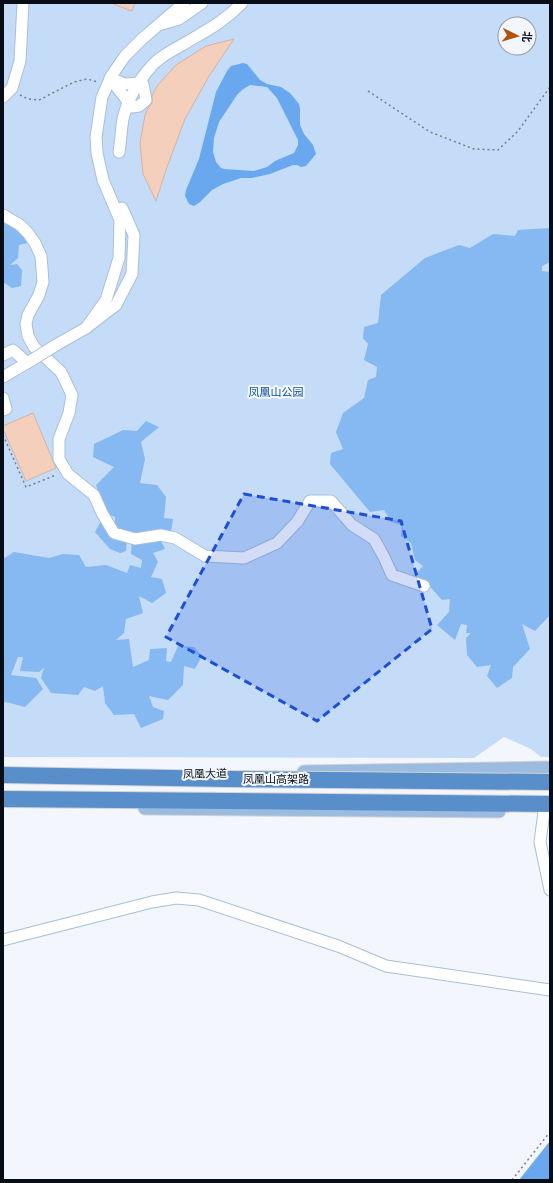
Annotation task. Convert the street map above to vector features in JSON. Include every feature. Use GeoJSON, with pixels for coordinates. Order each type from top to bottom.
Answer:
{"type":"FeatureCollection","features":[{"type":"Feature","properties":{"kind":"highway","name":"凤凰山高架路"},"geometry":{"type":"LineString","coordinates":[[3,776],[550,782]]}},
{"type":"Feature","properties":{"kind":"highway","name":"凤凰山高架路"},"geometry":{"type":"LineString","coordinates":[[3,799],[548,809]]}},
{"type":"Feature","properties":{"kind":"main road","name":"凤凰大道"},"geometry":{"type":"LineString","coordinates":[[3,776],[550,768]]}},
{"type":"Feature","properties":{"kind":"main road"},"geometry":{"type":"LineString","coordinates":[[3,806],[342,811],[548,809]]}},
{"type":"Feature","properties":{"kind":"street"},"geometry":{"type":"LineString","coordinates":[[3,97],[12,88],[20,61],[23,3]]}},
{"type":"Feature","properties":{"kind":"street"},"geometry":{"type":"LineString","coordinates":[[86,328],[106,300],[119,258],[120,220],[100,170],[96,137],[102,97],[108,82],[125,56],[142,39],[184,3]]}},
{"type":"Feature","properties":{"kind":"street"},"geometry":{"type":"LineString","coordinates":[[158,25],[179,19],[202,3]]}},
{"type":"Feature","properties":{"kind":"street"},"geometry":{"type":"LineString","coordinates":[[140,83],[150,68],[163,57],[220,23],[242,3]]}},
{"type":"Feature","properties":{"kind":"street"},"geometry":{"type":"LineString","coordinates":[[108,82],[126,84],[140,83]]}},
{"type":"Feature","properties":{"kind":"street"},"geometry":{"type":"LineString","coordinates":[[108,82],[132,107],[139,106],[146,100],[143,84],[140,83]]}},
{"type":"Feature","properties":{"kind":"street"},"geometry":{"type":"LineString","coordinates":[[119,152],[123,118],[129,104]]}},
{"type":"Feature","properties":{"kind":"street"},"geometry":{"type":"LineString","coordinates":[[3,377],[86,328],[116,305],[132,274],[134,235],[122,207],[109,192]]}},
{"type":"Feature","properties":{"kind":"street"},"geometry":{"type":"LineString","coordinates":[[3,215],[28,233],[41,256],[43,282],[39,295],[28,315],[26,324],[28,336],[34,347],[61,372],[72,395],[69,413],[59,439],[59,459],[68,474],[94,495],[102,513],[114,532],[135,540],[161,535],[175,538],[205,556],[244,558],[277,543],[297,522],[310,501],[331,501],[352,525],[374,539],[392,575],[424,586]]}},
{"type":"Feature","properties":{"kind":"street"},"geometry":{"type":"LineString","coordinates":[[3,355],[13,350],[29,361]]}},
{"type":"Feature","properties":{"kind":"street"},"geometry":{"type":"LineString","coordinates":[[3,386],[16,370]]}},
{"type":"Feature","properties":{"kind":"street"},"geometry":{"type":"LineString","coordinates":[[3,398],[6,409],[3,410]]}},
{"type":"Feature","properties":{"kind":"street"},"geometry":{"type":"LineString","coordinates":[[548,809],[540,842],[550,890]]}},
{"type":"Feature","properties":{"kind":"street"},"geometry":{"type":"LineString","coordinates":[[3,940],[152,902],[176,898],[199,900],[338,946],[386,966],[550,990]]}},
{"type":"Feature","properties":{"kind":"path"},"geometry":{"type":"LineString","coordinates":[[12,88],[24,97],[39,100],[74,82],[87,79],[108,82]]}},
{"type":"Feature","properties":{"kind":"path"},"geometry":{"type":"LineString","coordinates":[[368,91],[430,132],[474,149],[498,150],[518,131],[550,87]]}},
{"type":"Feature","properties":{"kind":"path"},"geometry":{"type":"LineString","coordinates":[[3,435],[26,488],[56,475]]}},
{"type":"Feature","properties":{"kind":"path"},"geometry":{"type":"LineString","coordinates":[[512,1180],[550,1132]]}},
{"type":"Feature","properties":{"kind":"highlighted area"},"geometry":{"type":"Polygon","coordinates":[[[244,494],[401,521],[432,629],[317,721],[166,637],[244,494]]]}},
{"type":"Feature","properties":{"kind":"green space","name":"凤凰山公园"},"geometry":{"type":"Polygon","coordinates":[[[3,3],[550,3],[550,757],[541,757],[531,749],[504,737],[474,758],[3,757],[3,3]]]}},
{"type":"Feature","properties":{"kind":"shaded area"},"geometry":{"type":"Polygon","coordinates":[[[243,63],[247,64],[260,80],[267,84],[281,87],[290,93],[299,104],[300,125],[304,134],[313,145],[316,154],[306,166],[301,167],[293,165],[270,174],[252,178],[241,178],[223,184],[212,190],[194,206],[189,204],[185,196],[186,190],[199,159],[216,92],[231,66],[243,63]],[[250,85],[242,90],[219,122],[214,138],[213,152],[216,162],[221,168],[254,171],[267,167],[275,161],[294,153],[298,145],[298,140],[277,98],[267,87],[250,85]]]}},
{"type":"Feature","properties":{"kind":"shaded area"},"geometry":{"type":"Polygon","coordinates":[[[18,222],[27,243],[19,245],[18,258],[10,265],[17,264],[22,270],[21,286],[12,288],[3,282],[3,224],[18,222]]]}},
{"type":"Feature","properties":{"kind":"shaded area"},"geometry":{"type":"Polygon","coordinates":[[[550,228],[550,262],[542,266],[542,271],[550,272],[550,615],[535,631],[522,624],[530,649],[513,667],[512,678],[497,688],[487,676],[491,665],[477,667],[467,655],[466,638],[471,633],[466,633],[467,625],[461,624],[455,640],[437,625],[449,612],[450,599],[442,600],[424,580],[414,576],[423,566],[415,560],[411,543],[401,536],[402,525],[391,522],[384,510],[370,512],[330,464],[331,453],[343,449],[336,432],[343,413],[364,398],[368,380],[376,377],[377,367],[364,360],[368,344],[363,338],[364,327],[378,323],[381,295],[425,258],[459,245],[470,248],[493,234],[515,236],[518,230],[550,228]]]}},
{"type":"Feature","properties":{"kind":"shaded area"},"geometry":{"type":"Polygon","coordinates":[[[146,421],[159,427],[141,442],[145,459],[140,483],[157,485],[166,497],[164,518],[173,519],[171,533],[158,535],[165,549],[153,553],[158,562],[151,577],[162,579],[166,593],[152,603],[139,596],[143,613],[126,619],[124,633],[116,640],[129,639],[133,667],[149,660],[150,649],[167,648],[166,661],[171,662],[178,646],[194,647],[202,656],[195,669],[184,666],[183,685],[168,700],[149,696],[153,707],[164,711],[163,719],[141,728],[134,714],[114,715],[105,703],[103,686],[95,691],[84,687],[78,695],[51,693],[41,678],[44,668],[39,672],[20,671],[23,657],[18,657],[11,675],[36,678],[43,689],[25,707],[6,702],[3,703],[3,559],[14,552],[49,558],[63,554],[79,555],[86,567],[106,565],[127,573],[130,565],[141,568],[142,560],[131,554],[132,540],[127,540],[126,551],[120,553],[110,549],[95,532],[101,521],[115,522],[115,517],[105,513],[96,485],[114,467],[93,457],[94,444],[123,430],[137,431],[146,421]]]}},
{"type":"Feature","properties":{"kind":"shaded area"},"geometry":{"type":"Polygon","coordinates":[[[550,1141],[550,1180],[519,1180],[550,1141]]]}},
{"type":"Feature","properties":{"kind":"building"},"geometry":{"type":"Polygon","coordinates":[[[113,3],[135,3],[132,11],[113,3]]]}},
{"type":"Feature","properties":{"kind":"building"},"geometry":{"type":"Polygon","coordinates":[[[234,39],[209,76],[185,119],[156,201],[143,174],[140,143],[145,115],[152,103],[152,96],[157,86],[176,65],[206,46],[234,39]]]}},
{"type":"Feature","properties":{"kind":"building"},"geometry":{"type":"Polygon","coordinates":[[[33,413],[56,468],[26,481],[3,426],[33,413]]]}}]}
